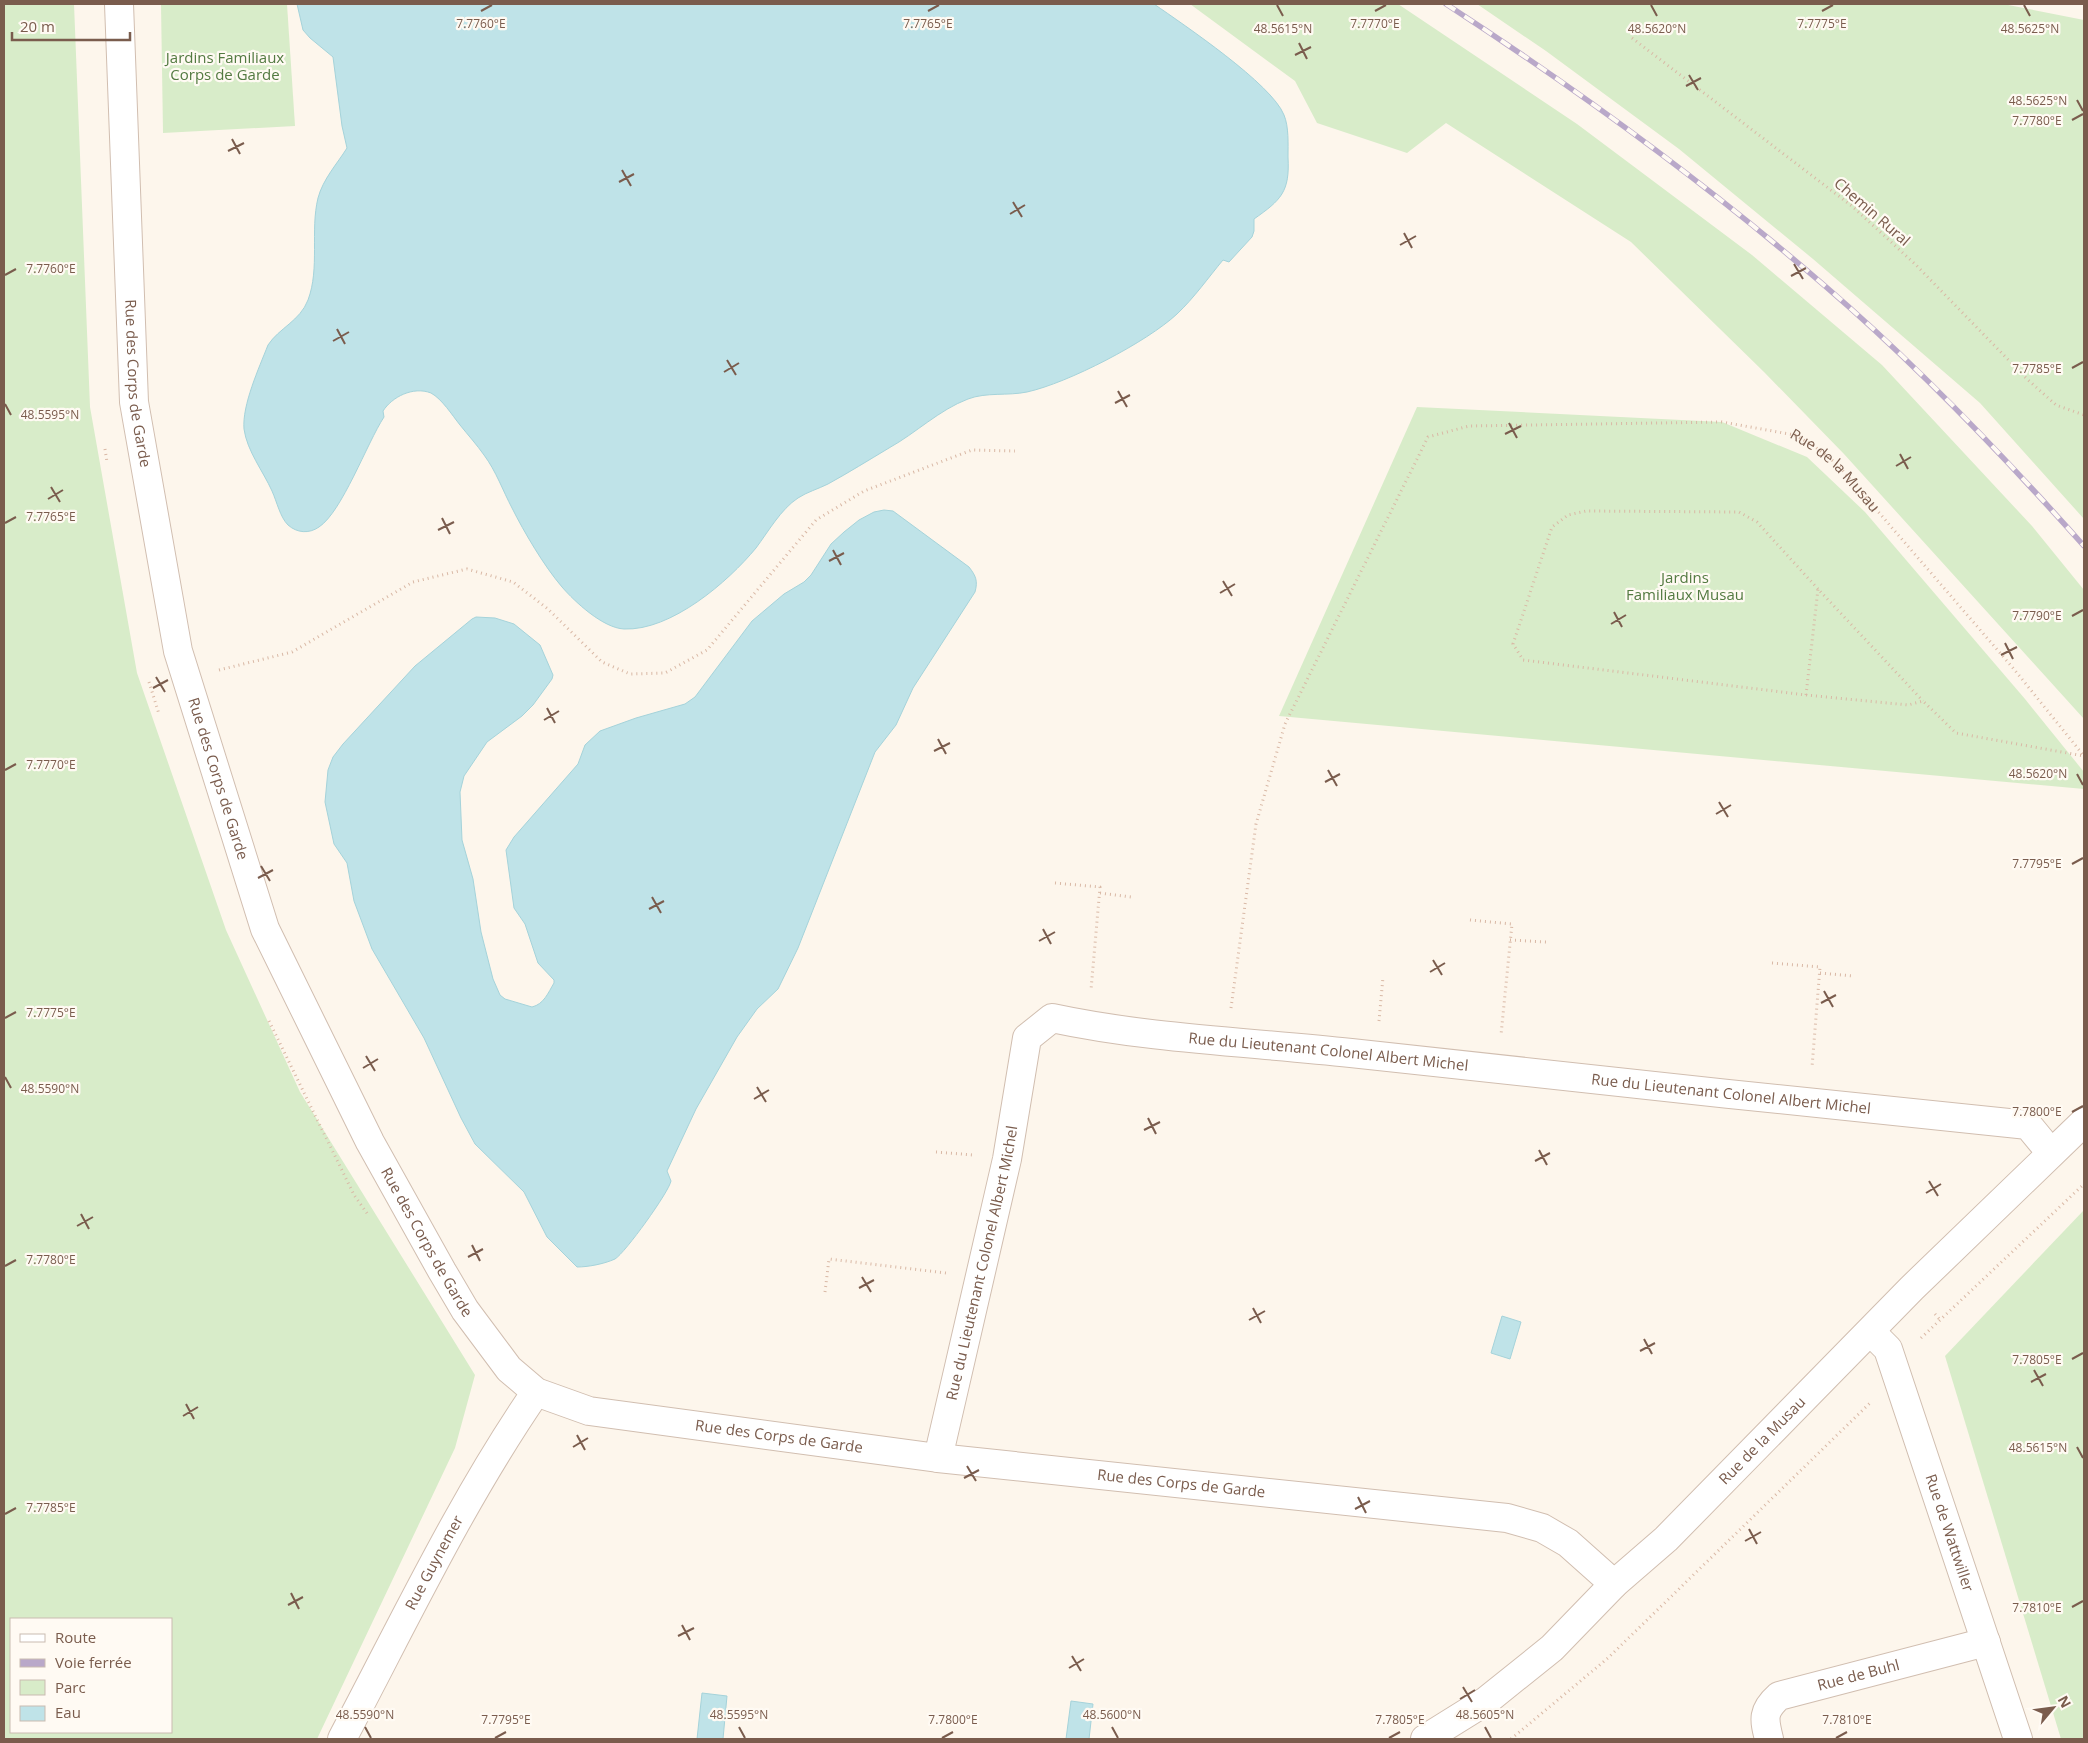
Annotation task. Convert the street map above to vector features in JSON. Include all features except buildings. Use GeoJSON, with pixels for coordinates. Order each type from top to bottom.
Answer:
{"type":"FeatureCollection","features":[{"type":"Feature","properties":{"kind":"street","name":"Rue des Corps de Garde"},"geometry":{"type":"LineString","coordinates":[[119,4],[134,402],[178,651],[265,929],[370,1142],[442,1271],[492,1349],[508,1369],[536,1392],[589,1411],[938,1458],[1507,1518],[1542,1528],[1568,1543],[1614,1584]]}},
{"type":"Feature","properties":{"kind":"street","name":"Rue du Lieutenant Colonel Albert Michel"},"geometry":{"type":"LineString","coordinates":[[938,1458],[1007,1159],[1027,1038],[1052,1018],[1088,1026],[1226,1042],[1376,1056],[2028,1125],[2051,1153]]}},
{"type":"Feature","properties":{"kind":"street","name":"Rue de la Musau"},"geometry":{"type":"LineString","coordinates":[[1425,1739],[1486,1701],[1552,1648],[1614,1584],[1666,1539],[1871,1332],[1912,1288],[2084,1122]]}},
{"type":"Feature","properties":{"kind":"street","name":"Rue de Wattwiller"},"geometry":{"type":"LineString","coordinates":[[1871,1332],[1888,1349],[2018,1739]]}},
{"type":"Feature","properties":{"kind":"street","name":"Rue Guynemer"},"geometry":{"type":"LineString","coordinates":[[342,1739],[471,1496],[512,1427],[536,1392]]}},
{"type":"Feature","properties":{"kind":"street","name":"Rue de Buhl"},"geometry":{"type":"LineString","coordinates":[[1769,1739],[1765,1721],[1768,1706],[1779,1696],[1986,1642]]}},
{"type":"Feature","properties":{"kind":"path","name":"Chemin Rural"},"geometry":{"type":"LineString","coordinates":[[1632,38],[1853,207],[1916,265],[2027,379],[2056,405],[2084,415]]}},
{"type":"Feature","properties":{"kind":"path","name":"Rue de la Musau"},"geometry":{"type":"LineString","coordinates":[[1226,1042],[1256,824],[1285,724],[1428,437],[1469,426],[1722,422],[1795,435],[1814,446],[1837,464],[2012,668],[2084,756]]}},
{"type":"Feature","properties":{"kind":"path"},"geometry":{"type":"LineString","coordinates":[[186,677],[292,652],[413,582],[467,569],[513,582],[548,609],[602,662],[630,674],[665,673],[707,650],[816,520],[864,491],[972,450],[1015,451]]}},
{"type":"Feature","properties":{"kind":"path"},"geometry":{"type":"LineString","coordinates":[[1923,701],[1908,704],[1806,695],[1524,660],[1513,644],[1552,527],[1568,515],[1586,511],[1739,512],[1757,522],[1923,701],[1956,733],[2084,756]]}},
{"type":"Feature","properties":{"kind":"path"},"geometry":{"type":"LineString","coordinates":[[1806,695],[1818,589]]}},
{"type":"Feature","properties":{"kind":"path"},"geometry":{"type":"LineString","coordinates":[[1054,883],[1100,887],[1088,1026]]}},
{"type":"Feature","properties":{"kind":"path"},"geometry":{"type":"LineString","coordinates":[[1100,893],[1131,897]]}},
{"type":"Feature","properties":{"kind":"path"},"geometry":{"type":"LineString","coordinates":[[1470,920],[1512,924],[1498,1070]]}},
{"type":"Feature","properties":{"kind":"path"},"geometry":{"type":"LineString","coordinates":[[1510,940],[1546,942]]}},
{"type":"Feature","properties":{"kind":"path"},"geometry":{"type":"LineString","coordinates":[[1772,962],[1820,967],[1809,1103]]}},
{"type":"Feature","properties":{"kind":"path"},"geometry":{"type":"LineString","coordinates":[[1820,973],[1853,976]]}},
{"type":"Feature","properties":{"kind":"path"},"geometry":{"type":"LineString","coordinates":[[1376,1056],[1383,977]]}},
{"type":"Feature","properties":{"kind":"path"},"geometry":{"type":"LineString","coordinates":[[1917,1342],[2084,1184]]}},
{"type":"Feature","properties":{"kind":"path"},"geometry":{"type":"LineString","coordinates":[[824,1292],[829,1259],[981,1277]]}},
{"type":"Feature","properties":{"kind":"path"},"geometry":{"type":"LineString","coordinates":[[1511,1739],[1608,1658],[1871,1402]]}},
{"type":"Feature","properties":{"kind":"green space"},"geometry":{"type":"Polygon","coordinates":[[[4,4],[74,4],[90,407],[137,673],[226,930],[300,1092],[475,1375],[455,1448],[317,1739],[4,1739],[4,4]]]}},
{"type":"Feature","properties":{"kind":"green space","name":"Jardins Familiaux Corps de Garde"},"geometry":{"type":"Polygon","coordinates":[[[161,4],[287,4],[295,126],[163,133],[161,4]]]}},
{"type":"Feature","properties":{"kind":"green space"},"geometry":{"type":"Polygon","coordinates":[[[1190,4],[1398,4],[1577,124],[1752,255],[1882,365],[2032,526],[2084,590],[2084,719],[1844,454],[1764,372],[1631,242],[1446,123],[1407,153],[1317,123],[1295,81],[1190,4]]]}},
{"type":"Feature","properties":{"kind":"green space"},"geometry":{"type":"Polygon","coordinates":[[[1477,4],[2003,4],[2084,20],[2084,519],[1980,403],[1813,259],[1679,149],[1546,51],[1477,4]]]}},
{"type":"Feature","properties":{"kind":"green space","name":"Jardins Familiaux Musau"},"geometry":{"type":"Polygon","coordinates":[[[1417,407],[1722,422],[1807,457],[1865,512],[2025,699],[2084,772],[2084,789],[1279,716],[1417,407]]]}},
{"type":"Feature","properties":{"kind":"green space"},"geometry":{"type":"Polygon","coordinates":[[[2084,1210],[2084,1739],[2061,1739],[1945,1356],[2084,1210]]]}},
{"type":"Feature","properties":{"kind":"water"},"geometry":{"type":"Polygon","coordinates":[[[297,4],[1154,4],[1246,72],[1276,102],[1284,115],[1287,125],[1287,179],[1282,194],[1271,206],[1254,219],[1252,237],[1229,262],[1223,260],[1177,314],[1147,337],[1085,371],[1064,380],[1027,392],[975,397],[947,409],[866,462],[828,484],[801,496],[780,514],[756,548],[744,561],[697,602],[661,622],[642,627],[616,628],[582,607],[562,587],[528,538],[488,461],[447,408],[431,393],[424,391],[410,392],[397,397],[387,406],[383,411],[384,417],[345,492],[328,519],[319,527],[307,532],[299,531],[288,525],[283,518],[272,491],[248,445],[244,429],[244,419],[252,387],[268,345],[300,314],[308,300],[314,275],[315,223],[318,198],[327,178],[347,148],[342,126],[333,57],[303,30],[297,4]]]}},
{"type":"Feature","properties":{"kind":"water"},"geometry":{"type":"Polygon","coordinates":[[[893,511],[969,567],[976,579],[975,592],[913,688],[896,725],[875,752],[798,948],[778,989],[757,1009],[737,1037],[696,1109],[667,1171],[671,1181],[663,1197],[637,1235],[615,1259],[596,1265],[577,1267],[547,1237],[524,1192],[475,1144],[424,1038],[372,949],[354,901],[347,863],[334,844],[325,802],[328,770],[333,757],[415,666],[472,619],[476,617],[495,618],[514,624],[540,645],[553,675],[552,679],[533,705],[522,716],[487,742],[464,776],[460,792],[462,840],[473,879],[481,932],[493,979],[500,995],[505,999],[532,1007],[536,1006],[545,998],[554,980],[538,963],[525,924],[514,908],[506,850],[514,837],[578,764],[585,745],[600,731],[685,704],[695,697],[752,621],[784,594],[804,582],[811,575],[831,544],[844,532],[859,520],[874,512],[893,511]]]}},
{"type":"Feature","properties":{"kind":"water"},"geometry":{"type":"Polygon","coordinates":[[[1502,1316],[1521,1322],[1510,1359],[1491,1353],[1502,1316]]]}},
{"type":"Feature","properties":{"kind":"water"},"geometry":{"type":"Polygon","coordinates":[[[702,1693],[727,1696],[723,1739],[697,1739],[702,1693]]]}},
{"type":"Feature","properties":{"kind":"water"},"geometry":{"type":"Polygon","coordinates":[[[1071,1701],[1093,1704],[1089,1739],[1066,1739],[1071,1701]]]}},
{"type":"Feature","properties":{"kind":"railway"},"geometry":{"type":"LineString","coordinates":[[1446,4],[1593,104],[1688,174],[1825,286],[1860,316],[1959,412],[2084,546]]}}]}
